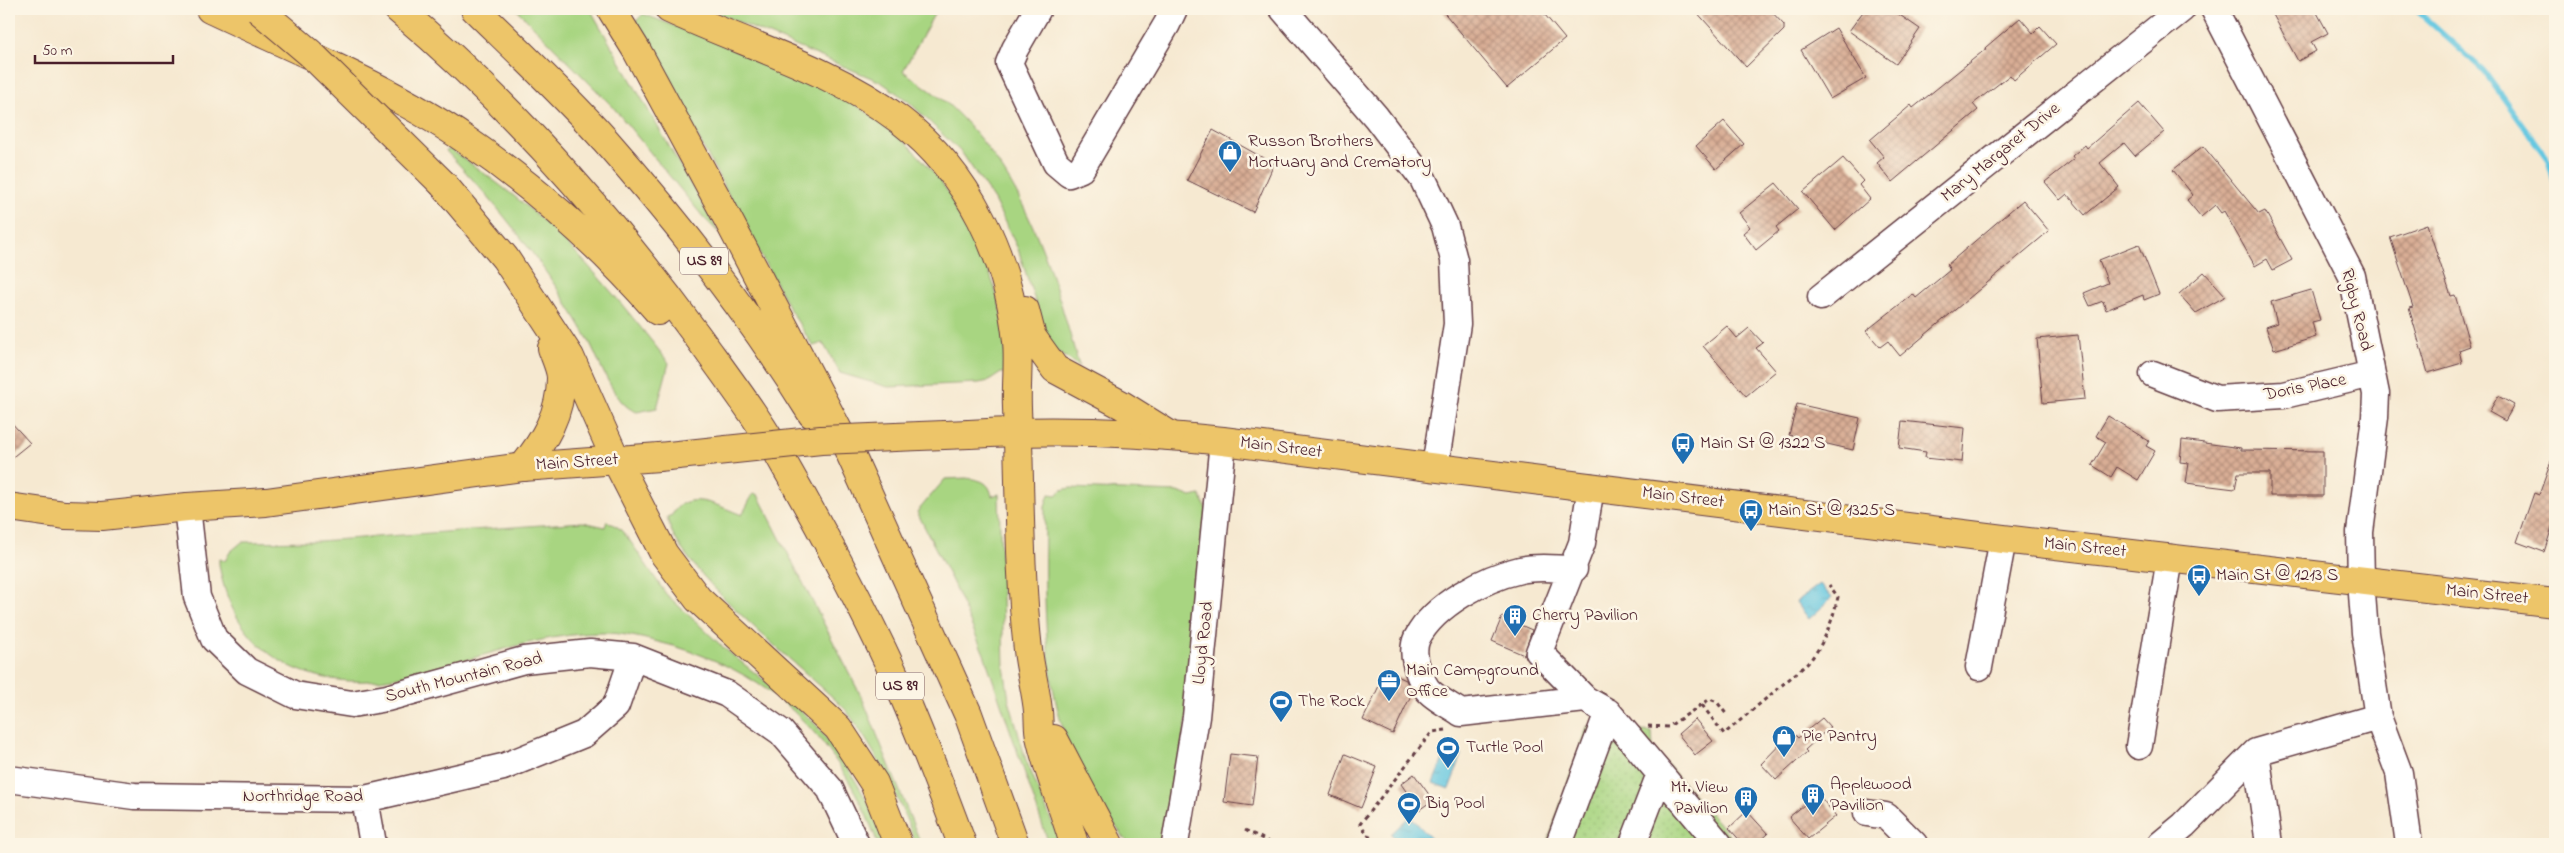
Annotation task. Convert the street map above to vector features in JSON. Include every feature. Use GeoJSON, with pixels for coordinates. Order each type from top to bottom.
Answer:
{"type":"FeatureCollection","features":[{"type":"Feature","properties":{"kind":"main road"},"geometry":{"type":"LineString","coordinates":[[210,9],[423,114],[466,140],[572,224],[614,264],[665,320],[732,410],[787,493],[822,535]]}},
{"type":"Feature","properties":{"kind":"main road"},"geometry":{"type":"LineString","coordinates":[[258,9],[310,53],[443,184],[505,258],[570,357],[616,460],[664,554],[698,600],[823,712],[851,746],[882,801],[898,844]]}},
{"type":"Feature","properties":{"kind":"main road","name":"US 89"},"geometry":{"type":"LineString","coordinates":[[398,9],[493,97],[551,155],[593,202],[721,369],[786,466],[902,690],[962,844]]}},
{"type":"Feature","properties":{"kind":"main road","name":"US 89"},"geometry":{"type":"LineString","coordinates":[[475,9],[605,140],[737,302],[796,389],[890,546],[968,714],[1015,844]]}},
{"type":"Feature","properties":{"kind":"main road"},"geometry":{"type":"LineString","coordinates":[[611,9],[637,51],[718,199],[849,451],[890,546]]}},
{"type":"Feature","properties":{"kind":"main road"},"geometry":{"type":"LineString","coordinates":[[672,10],[818,72],[861,95],[900,121],[930,148],[955,178],[980,215],[999,255],[1017,344],[1016,380],[1028,650],[1040,734],[1074,844]]}},
{"type":"Feature","properties":{"kind":"main road"},"geometry":{"type":"LineString","coordinates":[[1002,268],[1012,276],[1019,290],[1032,338],[1054,369],[1122,405],[1170,435]]}},
{"type":"Feature","properties":{"kind":"main road"},"geometry":{"type":"LineString","coordinates":[[523,467],[544,441],[557,411],[561,377],[540,311]]}},
{"type":"Feature","properties":{"kind":"main road","name":"Main Street"},"geometry":{"type":"LineString","coordinates":[[9,507],[65,515],[102,516],[186,507],[266,502],[523,467],[659,457],[821,440],[1018,431],[1103,431],[1170,435],[1223,441],[2003,539],[2555,603]]}},
{"type":"Feature","properties":{"kind":"main road"},"geometry":{"type":"LineString","coordinates":[[1038,711],[1109,844]]}},
{"type":"Feature","properties":{"kind":"street"},"geometry":{"type":"LineString","coordinates":[[1038,9],[1014,49],[1009,63],[1056,163],[1069,174],[1081,169],[1174,9]]}},
{"type":"Feature","properties":{"kind":"street"},"geometry":{"type":"LineString","coordinates":[[1283,9],[1376,117],[1422,179],[1445,226],[1454,260],[1457,324],[1435,467]]}},
{"type":"Feature","properties":{"kind":"street","name":"Mary Margaret Drive"},"geometry":{"type":"LineString","coordinates":[[1821,297],[2182,9]]}},
{"type":"Feature","properties":{"kind":"street","name":"Rigby Road"},"geometry":{"type":"LineString","coordinates":[[2214,9],[2352,276],[2376,394],[2375,417],[2360,532],[2365,633],[2378,717],[2399,773],[2409,844]]}},
{"type":"Feature","properties":{"kind":"street","name":"Doris Place"},"geometry":{"type":"LineString","coordinates":[[2153,374],[2217,399],[2284,395],[2372,374]]}},
{"type":"Feature","properties":{"kind":"street","name":"Lloyd Road"},"geometry":{"type":"LineString","coordinates":[[1176,844],[1196,717],[1223,441]]}},
{"type":"Feature","properties":{"kind":"street"},"geometry":{"type":"LineString","coordinates":[[1591,487],[1582,543],[1574,569],[1539,652],[1586,699],[1608,712],[1719,844]]}},
{"type":"Feature","properties":{"kind":"street","name":"South Mountain Road"},"geometry":{"type":"LineString","coordinates":[[186,507],[197,596],[214,639],[247,672],[295,695],[352,704],[387,698],[524,660],[590,653],[633,657],[727,694],[781,732],[830,789],[856,844]]}},
{"type":"Feature","properties":{"kind":"street"},"geometry":{"type":"LineString","coordinates":[[1979,667],[2003,539]]}},
{"type":"Feature","properties":{"kind":"street"},"geometry":{"type":"LineString","coordinates":[[2139,746],[2170,558]]}},
{"type":"Feature","properties":{"kind":"street"},"geometry":{"type":"LineString","coordinates":[[1574,569],[1522,569],[1489,579],[1464,594],[1438,612],[1417,639],[1415,667],[1428,690],[1461,713],[1586,699]]}},
{"type":"Feature","properties":{"kind":"street","name":"Northridge Road"},"geometry":{"type":"LineString","coordinates":[[9,779],[134,796],[365,799],[504,766],[584,734],[616,706],[633,657]]}},
{"type":"Feature","properties":{"kind":"street"},"geometry":{"type":"LineString","coordinates":[[1559,844],[1608,712]]}},
{"type":"Feature","properties":{"kind":"street"},"geometry":{"type":"LineString","coordinates":[[2162,844],[2184,825],[2256,752],[2378,717]]}},
{"type":"Feature","properties":{"kind":"street"},"geometry":{"type":"LineString","coordinates":[[2256,752],[2269,844]]}},
{"type":"Feature","properties":{"kind":"street"},"geometry":{"type":"LineString","coordinates":[[1640,839],[1660,774]]}},
{"type":"Feature","properties":{"kind":"street"},"geometry":{"type":"LineString","coordinates":[[365,799],[373,844]]}},
{"type":"Feature","properties":{"kind":"street"},"geometry":{"type":"LineString","coordinates":[[1867,813],[1886,816],[1914,844]]}},
{"type":"Feature","properties":{"kind":"path"},"geometry":{"type":"LineString","coordinates":[[1702,705],[1724,734],[1807,664],[1819,650],[1833,618],[1838,597],[1829,585]]}},
{"type":"Feature","properties":{"kind":"path"},"geometry":{"type":"LineString","coordinates":[[1646,727],[1668,727],[1710,699],[1717,702],[1727,714]]}},
{"type":"Feature","properties":{"kind":"path"},"geometry":{"type":"LineString","coordinates":[[1375,844],[1360,824],[1432,732],[1444,729],[1453,733]]}},
{"type":"Feature","properties":{"kind":"path"},"geometry":{"type":"LineString","coordinates":[[1245,830],[1273,844]]}},
{"type":"Feature","properties":{"kind":"green space"},"geometry":{"type":"Polygon","coordinates":[[[516,9],[590,9],[719,233],[704,218],[613,107],[516,9]]]}},
{"type":"Feature","properties":{"kind":"green space"},"geometry":{"type":"Polygon","coordinates":[[[707,9],[937,9],[903,71],[949,105],[976,133],[998,163],[1017,194],[1033,226],[1046,259],[1079,366],[1050,347],[1018,249],[994,200],[962,153],[908,101],[881,82],[707,9]]]}},
{"type":"Feature","properties":{"kind":"green space"},"geometry":{"type":"Polygon","coordinates":[[[643,14],[766,63],[835,94],[874,117],[898,136],[939,180],[956,204],[984,258],[1002,316],[1005,337],[1006,373],[1001,373],[989,381],[979,383],[888,387],[840,373],[823,343],[813,346],[789,308],[636,21],[643,14]]]}},
{"type":"Feature","properties":{"kind":"green space"},"geometry":{"type":"Polygon","coordinates":[[[450,149],[513,195],[549,226],[596,275],[655,345],[669,363],[657,408],[637,412],[621,401],[608,381],[588,339],[557,289],[505,217],[446,151],[450,149]]]}},
{"type":"Feature","properties":{"kind":"green space"},"geometry":{"type":"Polygon","coordinates":[[[966,478],[986,484],[992,496],[999,494],[1004,666],[1009,700],[1026,760],[1061,844],[1049,844],[984,654],[953,583],[917,512],[945,479],[966,478]]]}},
{"type":"Feature","properties":{"kind":"green space"},"geometry":{"type":"Polygon","coordinates":[[[1070,488],[1178,492],[1191,497],[1200,495],[1207,510],[1192,691],[1164,844],[1129,844],[1083,776],[1071,751],[1061,722],[1054,692],[1046,630],[1045,506],[1049,494],[1056,495],[1062,490],[1070,488]]]}},
{"type":"Feature","properties":{"kind":"green space"},"geometry":{"type":"Polygon","coordinates":[[[753,494],[758,495],[863,700],[921,844],[916,844],[886,775],[846,710],[744,618],[717,590],[693,564],[676,539],[667,517],[672,515],[678,507],[686,502],[694,501],[714,504],[742,515],[753,494]]]}},
{"type":"Feature","properties":{"kind":"green space"},"geometry":{"type":"Polygon","coordinates":[[[607,521],[619,528],[628,538],[666,594],[725,649],[795,705],[817,726],[847,766],[870,806],[885,844],[878,844],[863,808],[845,774],[824,744],[800,718],[773,694],[742,674],[708,658],[643,638],[598,633],[568,635],[539,640],[397,677],[368,681],[326,678],[299,670],[287,664],[264,649],[255,640],[234,611],[224,588],[219,564],[219,559],[225,561],[230,552],[242,542],[319,541],[583,522],[605,527],[607,521]]]}},
{"type":"Feature","properties":{"kind":"green space"},"geometry":{"type":"Polygon","coordinates":[[[1587,726],[1652,732],[1653,748],[1737,844],[1547,844],[1587,726]]]}},
{"type":"Feature","properties":{"kind":"water"},"geometry":{"type":"Polygon","coordinates":[[[1820,584],[1832,598],[1809,619],[1796,602],[1820,584]]]}},
{"type":"Feature","properties":{"kind":"water","name":"Turtle Pool"},"geometry":{"type":"Polygon","coordinates":[[[1447,749],[1462,755],[1449,789],[1433,783],[1447,749]]]}},
{"type":"Feature","properties":{"kind":"water","name":"Big Pool"},"geometry":{"type":"Polygon","coordinates":[[[1410,816],[1436,844],[1400,844],[1391,834],[1410,816]]]}},
{"type":"Feature","properties":{"kind":"building"},"geometry":{"type":"Polygon","coordinates":[[[1441,9],[1540,9],[1565,39],[1507,88],[1441,9]]]}},
{"type":"Feature","properties":{"kind":"building"},"geometry":{"type":"Polygon","coordinates":[[[1694,9],[1769,9],[1784,25],[1784,30],[1746,67],[1694,9]]]}},
{"type":"Feature","properties":{"kind":"building"},"geometry":{"type":"Polygon","coordinates":[[[1865,9],[1891,9],[1920,29],[1896,64],[1849,31],[1865,9]]]}},
{"type":"Feature","properties":{"kind":"building"},"geometry":{"type":"Polygon","coordinates":[[[2270,9],[2315,9],[2328,33],[2311,42],[2316,51],[2298,61],[2270,9]]]}},
{"type":"Feature","properties":{"kind":"building"},"geometry":{"type":"Polygon","coordinates":[[[2020,18],[2033,33],[2040,26],[2056,44],[2014,80],[2010,75],[1973,104],[1978,110],[1892,182],[1877,163],[1884,157],[1870,140],[1911,105],[1913,108],[1987,48],[2020,18]]]}},
{"type":"Feature","properties":{"kind":"building"},"geometry":{"type":"Polygon","coordinates":[[[1836,28],[1866,78],[1830,99],[1801,50],[1836,28]]]}},
{"type":"Feature","properties":{"kind":"building"},"geometry":{"type":"Polygon","coordinates":[[[2139,103],[2164,132],[2135,156],[2124,143],[2100,163],[2119,187],[2085,215],[2067,194],[2060,200],[2045,182],[2074,159],[2072,156],[2085,145],[2087,148],[2139,103]]]}},
{"type":"Feature","properties":{"kind":"building"},"geometry":{"type":"Polygon","coordinates":[[[1724,121],[1744,144],[1716,169],[1696,146],[1724,121]]]}},
{"type":"Feature","properties":{"kind":"building"},"geometry":{"type":"Polygon","coordinates":[[[1213,130],[1274,164],[1253,212],[1187,180],[1213,130]]]}},
{"type":"Feature","properties":{"kind":"building"},"geometry":{"type":"Polygon","coordinates":[[[2203,146],[2259,214],[2265,211],[2292,260],[2273,270],[2267,259],[2255,266],[2224,211],[2221,213],[2215,205],[2201,217],[2187,200],[2193,195],[2173,170],[2203,146]]]}},
{"type":"Feature","properties":{"kind":"building"},"geometry":{"type":"Polygon","coordinates":[[[1843,158],[1863,181],[1859,185],[1870,199],[1835,230],[1803,192],[1843,158]]]}},
{"type":"Feature","properties":{"kind":"building"},"geometry":{"type":"Polygon","coordinates":[[[1776,183],[1798,209],[1776,227],[1779,231],[1756,250],[1743,233],[1750,227],[1739,213],[1776,183]]]}},
{"type":"Feature","properties":{"kind":"building"},"geometry":{"type":"Polygon","coordinates":[[[2023,200],[2049,231],[1900,356],[1888,341],[1880,347],[1866,331],[1913,294],[1916,298],[1950,270],[1947,265],[2023,200]]]}},
{"type":"Feature","properties":{"kind":"building"},"geometry":{"type":"Polygon","coordinates":[[[2427,224],[2451,296],[2455,295],[2470,346],[2459,350],[2462,363],[2428,373],[2409,308],[2413,307],[2390,237],[2427,224]]]}},
{"type":"Feature","properties":{"kind":"building"},"geometry":{"type":"Polygon","coordinates":[[[2139,244],[2159,294],[2144,300],[2143,295],[2106,310],[2103,301],[2090,306],[2084,293],[2108,283],[2099,260],[2139,244]]]}},
{"type":"Feature","properties":{"kind":"building"},"geometry":{"type":"Polygon","coordinates":[[[2204,272],[2226,296],[2196,313],[2179,294],[2204,272]]]}},
{"type":"Feature","properties":{"kind":"building"},"geometry":{"type":"Polygon","coordinates":[[[2311,290],[2320,320],[2312,322],[2316,337],[2274,350],[2266,327],[2277,323],[2271,302],[2311,290]]]}},
{"type":"Feature","properties":{"kind":"building"},"geometry":{"type":"Polygon","coordinates":[[[1727,326],[1737,338],[1749,328],[1763,343],[1756,348],[1776,371],[1746,396],[1703,346],[1727,326]]]}},
{"type":"Feature","properties":{"kind":"building"},"geometry":{"type":"Polygon","coordinates":[[[2078,335],[2085,399],[2043,403],[2037,339],[2078,335]]]}},
{"type":"Feature","properties":{"kind":"building"},"geometry":{"type":"Polygon","coordinates":[[[2498,396],[2514,405],[2505,421],[2489,412],[2498,396]]]}},
{"type":"Feature","properties":{"kind":"building"},"geometry":{"type":"Polygon","coordinates":[[[1797,404],[1860,418],[1853,450],[1789,435],[1797,404]]]}},
{"type":"Feature","properties":{"kind":"building"},"geometry":{"type":"Polygon","coordinates":[[[2108,416],[2149,441],[2146,446],[2155,451],[2138,480],[2117,467],[2111,477],[2092,465],[2106,442],[2096,436],[2108,416]]]}},
{"type":"Feature","properties":{"kind":"building"},"geometry":{"type":"Polygon","coordinates":[[[9,420],[30,443],[9,460],[9,420]]]}},
{"type":"Feature","properties":{"kind":"building"},"geometry":{"type":"Polygon","coordinates":[[[1902,421],[1965,428],[1962,462],[1925,458],[1926,452],[1899,448],[1902,421]]]}},
{"type":"Feature","properties":{"kind":"building"},"geometry":{"type":"Polygon","coordinates":[[[2182,440],[2241,448],[2241,450],[2323,451],[2323,496],[2270,496],[2270,473],[2238,473],[2235,489],[2186,483],[2189,463],[2180,462],[2182,440]]]}},
{"type":"Feature","properties":{"kind":"building"},"geometry":{"type":"Polygon","coordinates":[[[2553,456],[2555,456],[2555,518],[2544,552],[2517,542],[2534,493],[2539,495],[2553,456]]]}},
{"type":"Feature","properties":{"kind":"building","name":"Cherry Pavilion"},"geometry":{"type":"Polygon","coordinates":[[[1502,617],[1532,630],[1524,655],[1492,641],[1502,617]]]}},
{"type":"Feature","properties":{"kind":"building","name":"Main Campground Office"},"geometry":{"type":"Polygon","coordinates":[[[1386,671],[1406,680],[1412,693],[1393,734],[1363,720],[1386,671]]]}},
{"type":"Feature","properties":{"kind":"building","name":"Pie Pantry"},"geometry":{"type":"Polygon","coordinates":[[[1822,718],[1830,727],[1805,750],[1807,752],[1776,780],[1761,764],[1792,732],[1798,738],[1822,718]]]}},
{"type":"Feature","properties":{"kind":"building"},"geometry":{"type":"Polygon","coordinates":[[[1695,719],[1713,741],[1695,755],[1678,734],[1695,719]]]}},
{"type":"Feature","properties":{"kind":"building"},"geometry":{"type":"Polygon","coordinates":[[[1230,754],[1258,757],[1252,806],[1224,802],[1230,754]]]}},
{"type":"Feature","properties":{"kind":"building"},"geometry":{"type":"Polygon","coordinates":[[[1345,754],[1377,767],[1361,808],[1330,795],[1345,754]]]}},
{"type":"Feature","properties":{"kind":"building"},"geometry":{"type":"Polygon","coordinates":[[[1414,774],[1433,800],[1419,810],[1401,784],[1414,774]]]}},
{"type":"Feature","properties":{"kind":"building","name":"Applewood Pavilion"},"geometry":{"type":"Polygon","coordinates":[[[1818,794],[1836,816],[1808,839],[1789,817],[1818,794]]]}},
{"type":"Feature","properties":{"kind":"building","name":"Mt. View Pavilion"},"geometry":{"type":"Polygon","coordinates":[[[1747,811],[1768,834],[1757,844],[1743,844],[1729,828],[1747,811]]]}},
{"type":"Feature","properties":{"kind":"waterway"},"geometry":{"type":"LineString","coordinates":[[2415,9],[2483,70],[2548,160],[2555,184]]}},
{"type":"Feature","properties":{"kind":"place","name":"Russon Brothers Mortuary and Crematory"},"geometry":{"type":"Point","coordinates":[1230,173]}},
{"type":"Feature","properties":{"kind":"place","name":"Main St @ 1322 S"},"geometry":{"type":"Point","coordinates":[1683,465]}},
{"type":"Feature","properties":{"kind":"place","name":"Main St @ 1325 S"},"geometry":{"type":"Point","coordinates":[1751,532]}},
{"type":"Feature","properties":{"kind":"place","name":"Main St @ 1213 S"},"geometry":{"type":"Point","coordinates":[2199,597]}},
{"type":"Feature","properties":{"kind":"place","name":"Cherry Pavilion"},"geometry":{"type":"Point","coordinates":[1515,637]}},
{"type":"Feature","properties":{"kind":"place","name":"Main Campground Office"},"geometry":{"type":"Point","coordinates":[1389,702]}},
{"type":"Feature","properties":{"kind":"place","name":"The Rock"},"geometry":{"type":"Point","coordinates":[1281,723]}},
{"type":"Feature","properties":{"kind":"place","name":"Pie Pantry"},"geometry":{"type":"Point","coordinates":[1784,758]}},
{"type":"Feature","properties":{"kind":"place","name":"Turtle Pool"},"geometry":{"type":"Point","coordinates":[1448,769]}},
{"type":"Feature","properties":{"kind":"place","name":"Applewood Pavilion"},"geometry":{"type":"Point","coordinates":[1813,816]}},
{"type":"Feature","properties":{"kind":"place","name":"Mt. View Pavilion"},"geometry":{"type":"Point","coordinates":[1746,819]}},
{"type":"Feature","properties":{"kind":"place","name":"Big Pool"},"geometry":{"type":"Point","coordinates":[1409,825]}}]}
